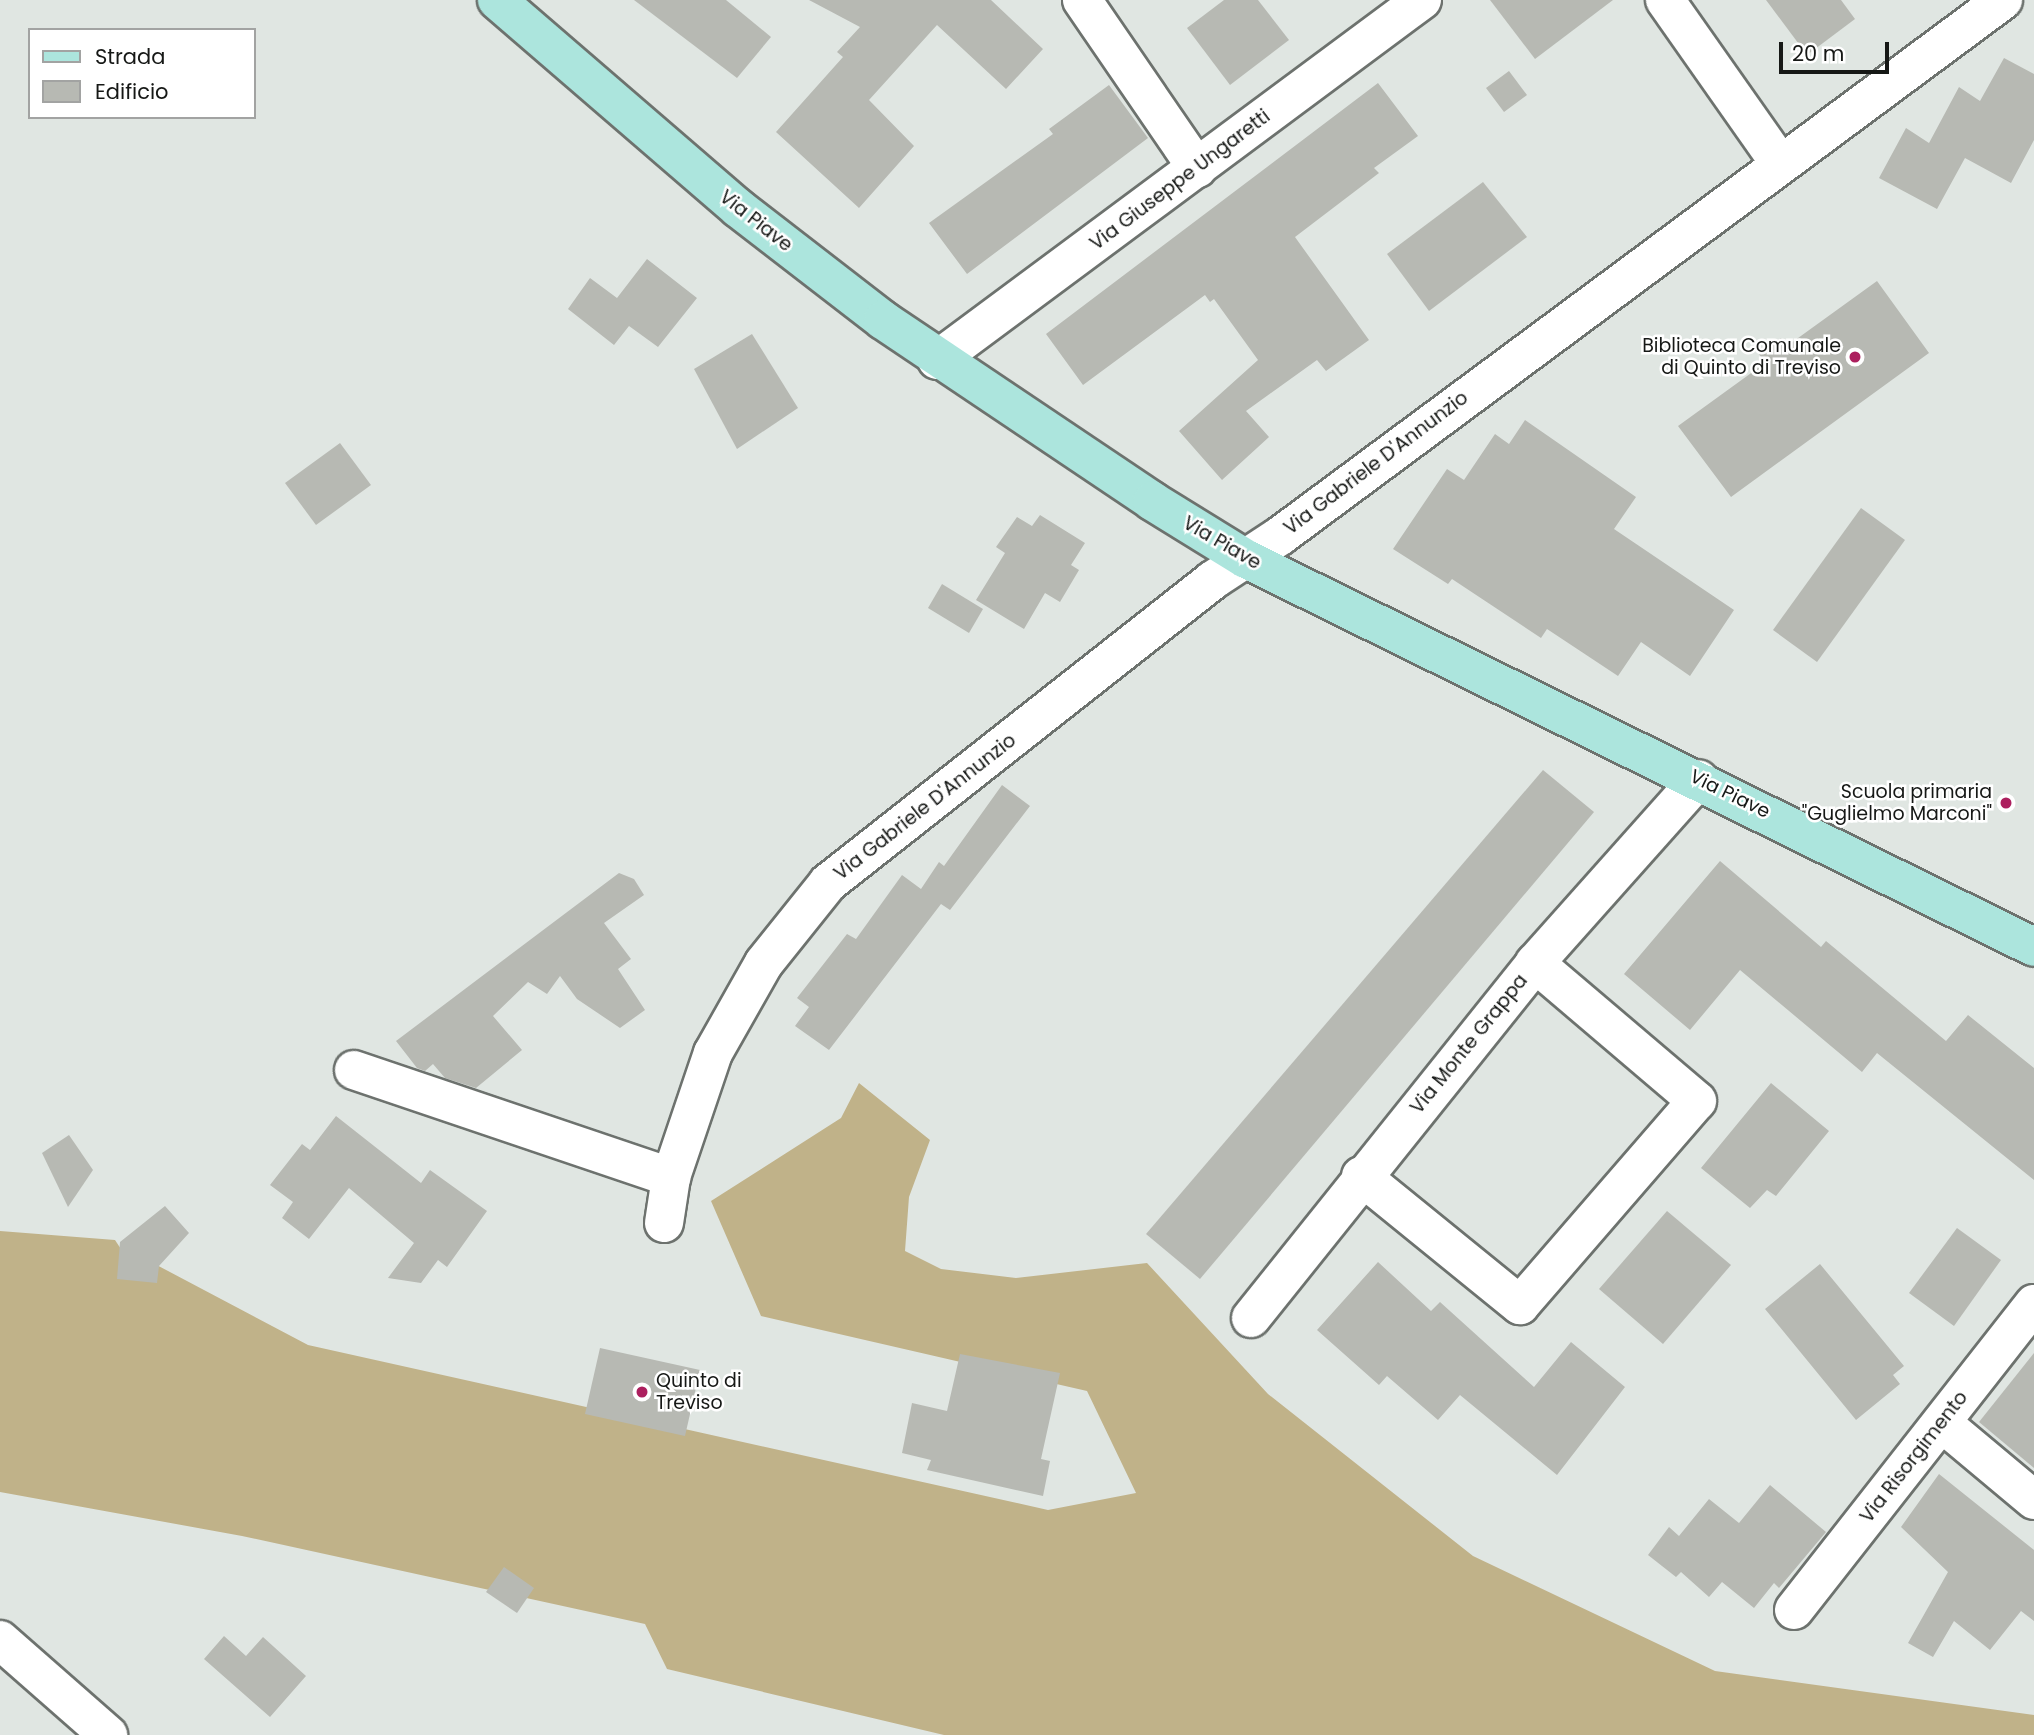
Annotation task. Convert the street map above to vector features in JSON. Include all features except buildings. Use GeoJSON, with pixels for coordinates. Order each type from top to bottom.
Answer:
{"type":"FeatureCollection","features":[{"type":"Feature","properties":{"kind":"main road","name":"Via Piave"},"geometry":{"type":"LineString","coordinates":[[497,0],[738,208],[937,360],[1246,559],[1699,779],[2034,947]]}},
{"type":"Feature","properties":{"kind":"street"},"geometry":{"type":"LineString","coordinates":[[1082,0],[1197,167]]}},
{"type":"Feature","properties":{"kind":"street","name":"Via Giuseppe Ungaretti"},"geometry":{"type":"LineString","coordinates":[[937,360],[1422,0]]}},
{"type":"Feature","properties":{"kind":"street"},"geometry":{"type":"LineString","coordinates":[[1665,0],[1779,162]]}},
{"type":"Feature","properties":{"kind":"street","name":"Via Gabriele D'Annunzio"},"geometry":{"type":"LineString","coordinates":[[664,1223],[671,1177],[713,1053],[764,963],[828,883],[1246,559],[1779,162],[2003,0]]}},
{"type":"Feature","properties":{"kind":"street","name":"Via Monte Grappa"},"geometry":{"type":"LineString","coordinates":[[1251,1318],[1535,963],[1699,779]]}},
{"type":"Feature","properties":{"kind":"street"},"geometry":{"type":"LineString","coordinates":[[1362,1176],[1520,1305],[1696,1101],[1535,963]]}},
{"type":"Feature","properties":{"kind":"street"},"geometry":{"type":"LineString","coordinates":[[354,1070],[671,1177]]}},
{"type":"Feature","properties":{"kind":"street","name":"Via Risorgimento"},"geometry":{"type":"LineString","coordinates":[[1794,1610],[2034,1304]]}},
{"type":"Feature","properties":{"kind":"street"},"geometry":{"type":"LineString","coordinates":[[1942,1423],[2034,1500]]}},
{"type":"Feature","properties":{"kind":"street"},"geometry":{"type":"LineString","coordinates":[[0,1640],[108,1735]]}},
{"type":"Feature","properties":{"kind":"shaded area"},"geometry":{"type":"Polygon","coordinates":[[[859,1083],[930,1140],[909,1197],[905,1251],[941,1269],[1016,1278],[1147,1263],[1268,1394],[1473,1556],[1715,1671],[2034,1715],[2034,1735],[944,1735],[667,1669],[645,1624],[242,1536],[0,1492],[0,1231],[115,1240],[138,1275],[151,1262],[308,1345],[1048,1510],[1136,1493],[1087,1391],[761,1316],[711,1201],[841,1118],[859,1083]]]}},
{"type":"Feature","properties":{"kind":"place","name":"Biblioteca Comunale di Quinto di Treviso"},"geometry":{"type":"Point","coordinates":[1855,357]}},
{"type":"Feature","properties":{"kind":"place","name":"Scuola primaria \"Guglielmo Marconi\""},"geometry":{"type":"Point","coordinates":[2006,803]}},
{"type":"Feature","properties":{"kind":"place","name":"Quinto di Treviso"},"geometry":{"type":"Point","coordinates":[642,1392]}}]}
